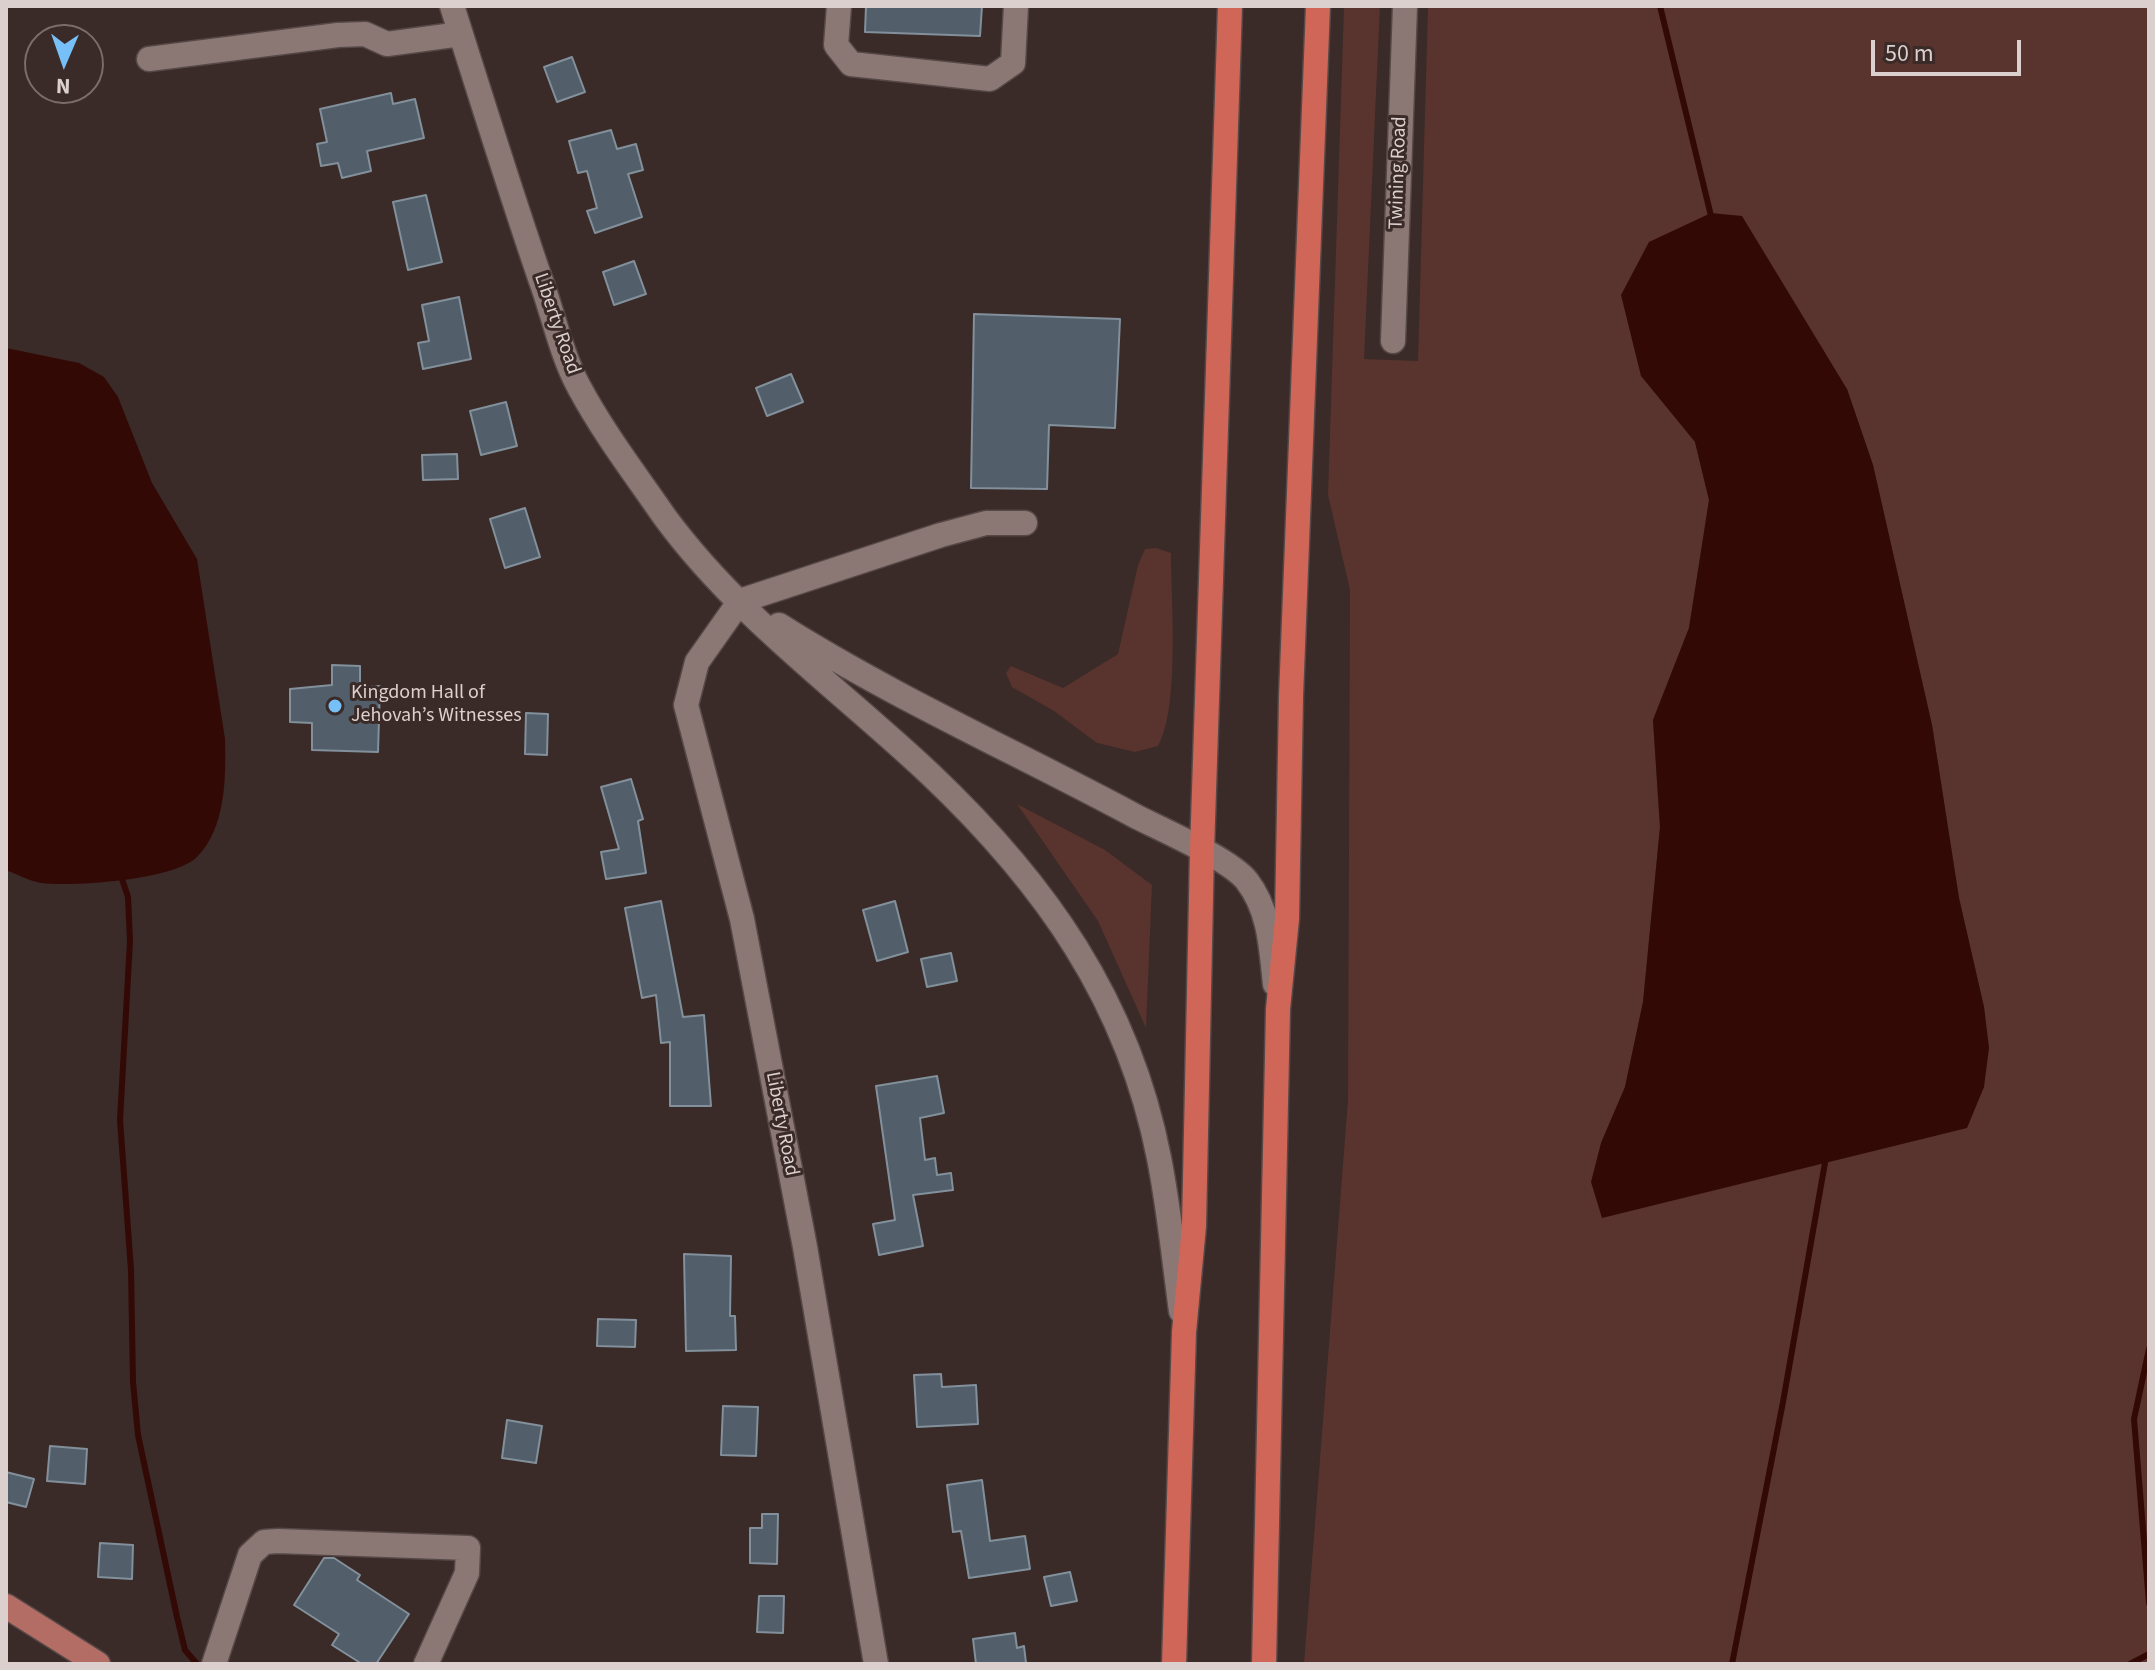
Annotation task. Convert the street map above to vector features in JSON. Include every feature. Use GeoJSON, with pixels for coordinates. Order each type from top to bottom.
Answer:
{"type":"FeatureCollection","features":[{"type":"Feature","properties":{"kind":"highway"},"geometry":{"type":"LineString","coordinates":[[1174,1664],[1184,1332],[1194,1226],[1202,851],[1230,6]]}},
{"type":"Feature","properties":{"kind":"highway"},"geometry":{"type":"LineString","coordinates":[[1264,1664],[1278,1009],[1287,919],[1291,697],[1318,6]]}},
{"type":"Feature","properties":{"kind":"main road"},"geometry":{"type":"LineString","coordinates":[[6,1606],[98,1664]]}},
{"type":"Feature","properties":{"kind":"street","name":"Liberty Road"},"geometry":{"type":"LineString","coordinates":[[452,6],[577,384],[668,520],[740,601],[969,813],[1034,883],[1071,936],[1110,1004],[1141,1088],[1159,1158],[1184,1332]]}},
{"type":"Feature","properties":{"kind":"street"},"geometry":{"type":"LineString","coordinates":[[839,6],[836,45],[851,64],[990,79],[1013,63],[1016,6]]}},
{"type":"Feature","properties":{"kind":"street","name":"Twining Road"},"geometry":{"type":"LineString","coordinates":[[1393,341],[1405,6]]}},
{"type":"Feature","properties":{"kind":"street"},"geometry":{"type":"LineString","coordinates":[[149,59],[338,35],[365,34],[387,44],[461,34]]}},
{"type":"Feature","properties":{"kind":"street"},"geometry":{"type":"LineString","coordinates":[[740,601],[941,535],[986,523],[1025,523]]}},
{"type":"Feature","properties":{"kind":"street","name":"Liberty Road"},"geometry":{"type":"LineString","coordinates":[[740,601],[877,683],[990,738],[1202,851],[1245,878],[1263,907],[1278,1009]]}},
{"type":"Feature","properties":{"kind":"street","name":"Liberty Road"},"geometry":{"type":"LineString","coordinates":[[740,601],[697,662],[686,705],[742,919],[805,1247],[876,1664]]}},
{"type":"Feature","properties":{"kind":"street"},"geometry":{"type":"LineString","coordinates":[[214,1664],[250,1555],[264,1542],[468,1548],[467,1573],[426,1664]]}},
{"type":"Feature","properties":{"kind":"shaded area"},"geometry":{"type":"Polygon","coordinates":[[[1344,6],[1380,6],[1364,359],[1418,361],[1428,6],[2149,6],[2149,1664],[1304,1664],[1348,1100],[1350,590],[1328,495],[1344,6]],[[1847,389],[1695,442],[1709,500],[1689,628],[1653,720],[1660,827],[1643,1002],[1625,1087],[1601,1143],[1989,1048],[1984,1007],[1959,898],[1932,725],[1873,465],[1847,389]]]}},
{"type":"Feature","properties":{"kind":"shaded area"},"geometry":{"type":"Polygon","coordinates":[[[1711,213],[1742,216],[1847,389],[1873,465],[1932,725],[1959,898],[1984,1007],[1989,1048],[1984,1087],[1967,1128],[1602,1218],[1591,1182],[1601,1143],[1625,1087],[1643,1002],[1660,827],[1653,720],[1689,628],[1709,500],[1695,442],[1641,376],[1621,295],[1649,242],[1711,213]]]}},
{"type":"Feature","properties":{"kind":"shaded area"},"geometry":{"type":"Polygon","coordinates":[[[6,348],[79,363],[104,377],[118,397],[152,483],[197,559],[225,739],[224,785],[219,817],[207,845],[185,865],[167,871],[98,883],[56,884],[37,882],[6,870],[6,348]]]}},
{"type":"Feature","properties":{"kind":"shaded area"},"geometry":{"type":"Polygon","coordinates":[[[1156,548],[1171,553],[1172,681],[1165,729],[1158,746],[1135,752],[1097,743],[1054,711],[1012,687],[1006,673],[1011,666],[1063,688],[1118,654],[1138,565],[1145,549],[1156,548]]]}},
{"type":"Feature","properties":{"kind":"shaded area"},"geometry":{"type":"Polygon","coordinates":[[[1017,804],[1105,850],[1152,885],[1146,1028],[1098,921],[1017,804]]]}},
{"type":"Feature","properties":{"kind":"building"},"geometry":{"type":"Polygon","coordinates":[[[866,6],[982,6],[980,36],[865,32],[866,6]]]}},
{"type":"Feature","properties":{"kind":"building"},"geometry":{"type":"Polygon","coordinates":[[[572,57],[585,92],[557,102],[544,67],[572,57]]]}},
{"type":"Feature","properties":{"kind":"building"},"geometry":{"type":"Polygon","coordinates":[[[391,93],[393,104],[415,99],[424,138],[367,151],[371,171],[342,178],[338,163],[321,166],[317,144],[327,142],[320,109],[391,93]]]}},
{"type":"Feature","properties":{"kind":"building"},"geometry":{"type":"Polygon","coordinates":[[[611,130],[617,149],[636,144],[643,170],[628,174],[642,217],[595,233],[587,211],[597,208],[587,171],[578,173],[569,141],[611,130]]]}},
{"type":"Feature","properties":{"kind":"building"},"geometry":{"type":"Polygon","coordinates":[[[426,195],[442,262],[408,270],[393,202],[426,195]]]}},
{"type":"Feature","properties":{"kind":"building"},"geometry":{"type":"Polygon","coordinates":[[[634,261],[646,294],[614,305],[603,272],[634,261]]]}},
{"type":"Feature","properties":{"kind":"building"},"geometry":{"type":"Polygon","coordinates":[[[459,297],[471,359],[423,369],[418,343],[429,341],[422,305],[459,297]]]}},
{"type":"Feature","properties":{"kind":"building"},"geometry":{"type":"Polygon","coordinates":[[[974,314],[1120,319],[1115,428],[1049,425],[1047,489],[971,488],[974,314]]]}},
{"type":"Feature","properties":{"kind":"building"},"geometry":{"type":"Polygon","coordinates":[[[791,374],[803,402],[767,416],[756,388],[791,374]]]}},
{"type":"Feature","properties":{"kind":"building"},"geometry":{"type":"Polygon","coordinates":[[[506,402],[517,446],[481,455],[470,411],[506,402]]]}},
{"type":"Feature","properties":{"kind":"building"},"geometry":{"type":"Polygon","coordinates":[[[457,454],[458,479],[423,480],[422,455],[457,454]]]}},
{"type":"Feature","properties":{"kind":"building"},"geometry":{"type":"Polygon","coordinates":[[[525,508],[540,557],[505,568],[490,519],[525,508]]]}},
{"type":"Feature","properties":{"kind":"building","name":"Kingdom Hall of Jehovah’s Witnesses"},"geometry":{"type":"Polygon","coordinates":[[[332,665],[360,666],[360,686],[380,686],[378,752],[312,750],[312,723],[290,722],[290,689],[332,685],[332,665]]]}},
{"type":"Feature","properties":{"kind":"building"},"geometry":{"type":"Polygon","coordinates":[[[526,713],[548,714],[547,755],[525,754],[526,713]]]}},
{"type":"Feature","properties":{"kind":"building"},"geometry":{"type":"Polygon","coordinates":[[[631,779],[643,819],[638,821],[646,873],[606,879],[601,852],[619,849],[601,787],[631,779]]]}},
{"type":"Feature","properties":{"kind":"building"},"geometry":{"type":"Polygon","coordinates":[[[661,901],[683,1017],[704,1015],[711,1106],[670,1106],[670,1042],[661,1043],[656,995],[642,998],[625,908],[661,901]]]}},
{"type":"Feature","properties":{"kind":"building"},"geometry":{"type":"Polygon","coordinates":[[[895,901],[908,952],[877,961],[863,910],[895,901]]]}},
{"type":"Feature","properties":{"kind":"building"},"geometry":{"type":"Polygon","coordinates":[[[951,953],[957,981],[927,987],[921,959],[951,953]]]}},
{"type":"Feature","properties":{"kind":"building"},"geometry":{"type":"Polygon","coordinates":[[[937,1076],[944,1113],[920,1118],[925,1160],[935,1158],[937,1175],[951,1173],[953,1190],[913,1195],[923,1246],[879,1255],[873,1224],[895,1220],[876,1086],[937,1076]]]}},
{"type":"Feature","properties":{"kind":"building"},"geometry":{"type":"Polygon","coordinates":[[[684,1254],[731,1256],[730,1316],[735,1316],[736,1350],[686,1351],[684,1254]]]}},
{"type":"Feature","properties":{"kind":"building"},"geometry":{"type":"Polygon","coordinates":[[[598,1319],[636,1320],[635,1347],[597,1346],[598,1319]]]}},
{"type":"Feature","properties":{"kind":"building"},"geometry":{"type":"Polygon","coordinates":[[[941,1374],[942,1387],[976,1385],[978,1424],[917,1427],[914,1375],[941,1374]]]}},
{"type":"Feature","properties":{"kind":"building"},"geometry":{"type":"Polygon","coordinates":[[[723,1406],[758,1407],[756,1456],[721,1455],[723,1406]]]}},
{"type":"Feature","properties":{"kind":"building"},"geometry":{"type":"Polygon","coordinates":[[[507,1420],[542,1426],[536,1463],[502,1458],[507,1420]]]}},
{"type":"Feature","properties":{"kind":"building"},"geometry":{"type":"Polygon","coordinates":[[[50,1446],[87,1449],[85,1484],[47,1481],[50,1446]]]}},
{"type":"Feature","properties":{"kind":"building"},"geometry":{"type":"Polygon","coordinates":[[[6,1472],[34,1479],[26,1507],[6,1502],[6,1472]]]}},
{"type":"Feature","properties":{"kind":"building"},"geometry":{"type":"Polygon","coordinates":[[[982,1480],[990,1541],[1025,1536],[1030,1569],[969,1578],[961,1531],[953,1532],[947,1485],[982,1480]]]}},
{"type":"Feature","properties":{"kind":"building"},"geometry":{"type":"Polygon","coordinates":[[[762,1514],[778,1514],[777,1564],[750,1563],[750,1528],[762,1528],[762,1514]]]}},
{"type":"Feature","properties":{"kind":"building"},"geometry":{"type":"Polygon","coordinates":[[[100,1543],[133,1545],[132,1579],[98,1577],[100,1543]]]}},
{"type":"Feature","properties":{"kind":"building"},"geometry":{"type":"Polygon","coordinates":[[[324,1558],[334,1558],[360,1575],[357,1580],[409,1614],[376,1664],[362,1664],[332,1645],[339,1634],[294,1605],[324,1558]]]}},
{"type":"Feature","properties":{"kind":"building"},"geometry":{"type":"Polygon","coordinates":[[[1070,1572],[1077,1601],[1051,1606],[1044,1577],[1070,1572]]]}},
{"type":"Feature","properties":{"kind":"building"},"geometry":{"type":"Polygon","coordinates":[[[759,1596],[784,1596],[783,1633],[757,1632],[759,1596]]]}},
{"type":"Feature","properties":{"kind":"building"},"geometry":{"type":"Polygon","coordinates":[[[1015,1633],[1017,1648],[1024,1646],[1026,1663],[976,1664],[973,1639],[1015,1633]]]}},
{"type":"Feature","properties":{"kind":"waterway"},"geometry":{"type":"LineString","coordinates":[[1660,6],[1712,220]]}},
{"type":"Feature","properties":{"kind":"waterway"},"geometry":{"type":"LineString","coordinates":[[121,876],[128,897],[130,941],[120,1120],[131,1270],[133,1382],[138,1435],[185,1650],[197,1664]]}},
{"type":"Feature","properties":{"kind":"waterway"},"geometry":{"type":"LineString","coordinates":[[1732,1664],[1826,1157]]}},
{"type":"Feature","properties":{"kind":"waterway"},"geometry":{"type":"LineString","coordinates":[[2149,1349],[2134,1419],[2149,1603]]}},
{"type":"Feature","properties":{"kind":"waterway"},"geometry":{"type":"LineString","coordinates":[[2130,1664],[2149,1654]]}},
{"type":"Feature","properties":{"kind":"place","name":"Kingdom Hall of Jehovah’s Witnesses"},"geometry":{"type":"Point","coordinates":[335,706]}}]}
